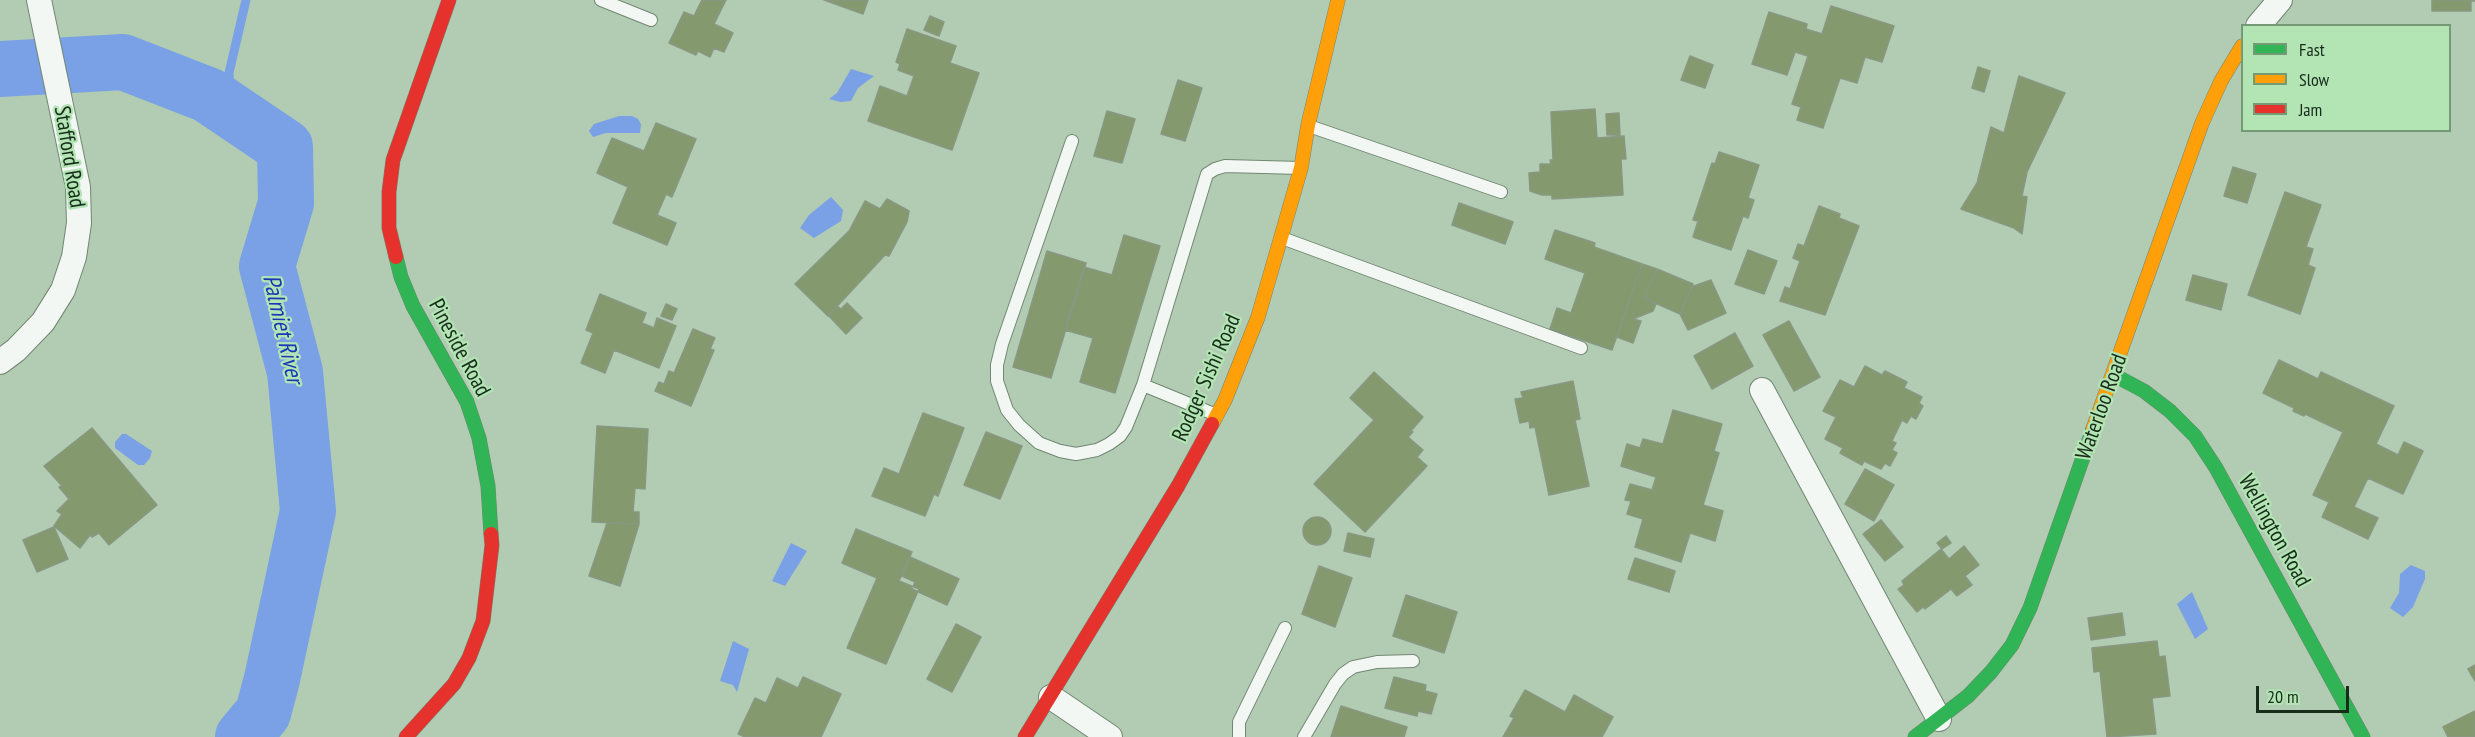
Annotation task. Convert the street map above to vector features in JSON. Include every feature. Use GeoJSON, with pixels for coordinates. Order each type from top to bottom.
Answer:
{"type":"FeatureCollection","features":[{"type":"Feature","properties":{"kind":"street","name":"Stafford Road"},"geometry":{"type":"LineString","coordinates":[[0,362],[16,350],[43,322],[63,290],[74,257],[79,223],[78,187],[39,0]]}},
{"type":"Feature","properties":{"kind":"street","name":"Pineside Road"},"geometry":{"type":"LineString","coordinates":[[406,737],[454,684],[469,658],[483,621],[492,545],[488,486],[473,420],[467,402],[413,306],[400,277],[389,228],[389,192],[393,160],[449,0]]}},
{"type":"Feature","properties":{"kind":"street","name":"Rodger Sishi Road"},"geometry":{"type":"LineString","coordinates":[[1025,737],[1178,486],[1217,416],[1258,317],[1301,168],[1308,125],[1338,0]]}},
{"type":"Feature","properties":{"kind":"street"},"geometry":{"type":"LineString","coordinates":[[2260,24],[2280,0]]}},
{"type":"Feature","properties":{"kind":"street","name":"Waterloo Road"},"geometry":{"type":"LineString","coordinates":[[1915,737],[1968,696],[1991,672],[2012,645],[2030,608],[2202,123],[2221,81],[2241,48]]}},
{"type":"Feature","properties":{"kind":"street","name":"Wellington Road"},"geometry":{"type":"LineString","coordinates":[[2114,375],[2153,397],[2195,436],[2216,468],[2363,737]]}},
{"type":"Feature","properties":{"kind":"street"},"geometry":{"type":"LineString","coordinates":[[1762,390],[1939,719]]}},
{"type":"Feature","properties":{"kind":"street"},"geometry":{"type":"LineString","coordinates":[[1051,697],[1110,737]]}},
{"type":"Feature","properties":{"kind":"lane"},"geometry":{"type":"LineString","coordinates":[[600,0],[651,20]]}},
{"type":"Feature","properties":{"kind":"lane"},"geometry":{"type":"LineString","coordinates":[[1308,125],[1501,192]]}},
{"type":"Feature","properties":{"kind":"lane"},"geometry":{"type":"LineString","coordinates":[[1072,141],[1002,344],[998,365],[999,390],[1007,410],[1019,425],[1040,443],[1060,451],[1076,454],[1097,450],[1120,436],[1126,428],[1143,386],[1207,174],[1225,166],[1301,168]]}},
{"type":"Feature","properties":{"kind":"lane"},"geometry":{"type":"LineString","coordinates":[[1281,237],[1581,348]]}},
{"type":"Feature","properties":{"kind":"lane"},"geometry":{"type":"LineString","coordinates":[[1143,386],[1217,416]]}},
{"type":"Feature","properties":{"kind":"lane"},"geometry":{"type":"LineString","coordinates":[[1239,737],[1239,722],[1285,628]]}},
{"type":"Feature","properties":{"kind":"lane"},"geometry":{"type":"LineString","coordinates":[[1304,737],[1335,684],[1353,667],[1377,662],[1413,661]]}},
{"type":"Feature","properties":{"kind":"water"},"geometry":{"type":"Polygon","coordinates":[[[851,69],[874,76],[858,88],[851,101],[841,102],[829,99],[837,93],[851,69]]]}},
{"type":"Feature","properties":{"kind":"water"},"geometry":{"type":"Polygon","coordinates":[[[619,116],[632,116],[638,119],[641,124],[640,133],[606,133],[593,137],[589,131],[594,124],[619,116]]]}},
{"type":"Feature","properties":{"kind":"water"},"geometry":{"type":"Polygon","coordinates":[[[831,197],[843,210],[841,221],[814,238],[800,228],[809,215],[831,197]]]}},
{"type":"Feature","properties":{"kind":"water"},"geometry":{"type":"Polygon","coordinates":[[[122,434],[126,434],[152,451],[144,465],[138,465],[115,448],[115,442],[122,434]]]}},
{"type":"Feature","properties":{"kind":"water"},"geometry":{"type":"Polygon","coordinates":[[[791,543],[807,551],[785,586],[772,581],[791,543]]]}},
{"type":"Feature","properties":{"kind":"water"},"geometry":{"type":"Polygon","coordinates":[[[2411,565],[2425,571],[2425,579],[2413,607],[2403,617],[2390,608],[2399,593],[2400,574],[2411,565]]]}},
{"type":"Feature","properties":{"kind":"water"},"geometry":{"type":"Polygon","coordinates":[[[2192,592],[2208,629],[2195,639],[2177,604],[2192,592]]]}},
{"type":"Feature","properties":{"kind":"water"},"geometry":{"type":"Polygon","coordinates":[[[733,641],[749,649],[737,692],[733,685],[720,681],[733,641]]]}},
{"type":"Feature","properties":{"kind":"building"},"geometry":{"type":"Polygon","coordinates":[[[702,0],[726,0],[714,24],[733,33],[724,52],[714,48],[710,57],[698,51],[696,55],[669,43],[684,12],[694,16],[702,0]]]}},
{"type":"Feature","properties":{"kind":"building"},"geometry":{"type":"Polygon","coordinates":[[[824,0],[868,0],[863,14],[824,0]]]}},
{"type":"Feature","properties":{"kind":"building"},"geometry":{"type":"Polygon","coordinates":[[[2432,0],[2475,1],[2471,1],[2471,11],[2432,11],[2432,0]]]}},
{"type":"Feature","properties":{"kind":"building"},"geometry":{"type":"Polygon","coordinates":[[[1831,6],[1894,26],[1882,62],[1865,57],[1857,83],[1840,78],[1823,128],[1797,120],[1801,107],[1792,104],[1808,56],[1795,52],[1787,75],[1752,64],[1769,12],[1807,24],[1806,29],[1822,34],[1831,6]]]}},
{"type":"Feature","properties":{"kind":"building"},"geometry":{"type":"Polygon","coordinates":[[[930,16],[944,22],[939,36],[924,30],[930,16]]]}},
{"type":"Feature","properties":{"kind":"building"},"geometry":{"type":"Polygon","coordinates":[[[907,29],[956,46],[950,63],[979,73],[952,150],[868,121],[880,86],[907,96],[914,76],[898,70],[900,64],[896,62],[907,29]]]}},
{"type":"Feature","properties":{"kind":"building"},"geometry":{"type":"Polygon","coordinates":[[[1690,56],[1713,65],[1705,88],[1681,80],[1690,56]]]}},
{"type":"Feature","properties":{"kind":"building"},"geometry":{"type":"Polygon","coordinates":[[[1978,67],[1990,71],[1984,92],[1972,88],[1978,67]]]}},
{"type":"Feature","properties":{"kind":"building"},"geometry":{"type":"Polygon","coordinates":[[[2019,76],[2065,93],[2027,172],[2022,196],[2027,197],[2022,234],[2014,228],[1961,209],[1977,183],[1991,127],[2004,133],[2019,76]]]}},
{"type":"Feature","properties":{"kind":"building"},"geometry":{"type":"Polygon","coordinates":[[[1178,80],[1202,88],[1185,141],[1161,134],[1178,80]]]}},
{"type":"Feature","properties":{"kind":"building"},"geometry":{"type":"Polygon","coordinates":[[[1595,109],[1597,138],[1624,136],[1626,159],[1621,159],[1623,195],[1552,199],[1552,195],[1530,191],[1529,173],[1540,172],[1540,164],[1551,164],[1550,160],[1553,160],[1551,112],[1595,109]]]}},
{"type":"Feature","properties":{"kind":"building"},"geometry":{"type":"Polygon","coordinates":[[[1107,111],[1135,119],[1122,163],[1094,156],[1107,111]]]}},
{"type":"Feature","properties":{"kind":"building"},"geometry":{"type":"Polygon","coordinates":[[[1619,113],[1620,135],[1607,135],[1606,114],[1619,113]]]}},
{"type":"Feature","properties":{"kind":"building"},"geometry":{"type":"Polygon","coordinates":[[[656,123],[696,139],[672,197],[666,194],[657,215],[676,223],[667,245],[613,223],[628,187],[597,173],[612,138],[644,151],[656,123]]]}},
{"type":"Feature","properties":{"kind":"building"},"geometry":{"type":"Polygon","coordinates":[[[1719,152],[1759,165],[1748,198],[1754,200],[1748,218],[1743,216],[1731,250],[1693,237],[1698,221],[1693,220],[1712,163],[1715,164],[1719,152]]]}},
{"type":"Feature","properties":{"kind":"building"},"geometry":{"type":"Polygon","coordinates":[[[2233,167],[2256,174],[2247,203],[2224,196],[2233,167]]]}},
{"type":"Feature","properties":{"kind":"building"},"geometry":{"type":"Polygon","coordinates":[[[2285,192],[2321,205],[2306,247],[2313,249],[2308,265],[2315,268],[2300,314],[2248,295],[2285,192]]]}},
{"type":"Feature","properties":{"kind":"building"},"geometry":{"type":"Polygon","coordinates":[[[887,199],[909,211],[907,222],[889,256],[885,255],[828,316],[795,284],[849,231],[865,201],[880,209],[887,199]]]}},
{"type":"Feature","properties":{"kind":"building"},"geometry":{"type":"Polygon","coordinates":[[[1459,203],[1513,222],[1505,244],[1452,225],[1459,203]]]}},
{"type":"Feature","properties":{"kind":"building"},"geometry":{"type":"Polygon","coordinates":[[[1819,206],[1840,214],[1839,218],[1859,226],[1825,315],[1780,301],[1785,287],[1790,289],[1800,261],[1793,258],[1798,244],[1804,246],[1819,206]]]}},
{"type":"Feature","properties":{"kind":"building"},"geometry":{"type":"Polygon","coordinates":[[[1555,230],[1595,243],[1594,247],[1642,264],[1612,350],[1550,329],[1557,308],[1571,313],[1585,273],[1545,259],[1555,230]]]}},
{"type":"Feature","properties":{"kind":"building"},"geometry":{"type":"Polygon","coordinates":[[[1124,235],[1160,246],[1115,393],[1080,382],[1093,338],[1065,330],[1084,267],[1112,275],[1124,235]]]}},
{"type":"Feature","properties":{"kind":"building"},"geometry":{"type":"Polygon","coordinates":[[[1748,250],[1777,261],[1764,294],[1735,284],[1748,250]]]}},
{"type":"Feature","properties":{"kind":"building"},"geometry":{"type":"Polygon","coordinates":[[[1047,251],[1086,263],[1051,378],[1013,367],[1047,251]]]}},
{"type":"Feature","properties":{"kind":"building"},"geometry":{"type":"Polygon","coordinates":[[[1642,264],[1657,269],[1644,298],[1656,304],[1653,311],[1633,319],[1641,321],[1633,343],[1617,337],[1642,264]]]}},
{"type":"Feature","properties":{"kind":"building"},"geometry":{"type":"Polygon","coordinates":[[[1657,269],[1693,284],[1680,314],[1644,298],[1657,269]]]}},
{"type":"Feature","properties":{"kind":"building"},"geometry":{"type":"Polygon","coordinates":[[[2193,275],[2227,284],[2221,310],[2186,300],[2193,275]]]}},
{"type":"Feature","properties":{"kind":"building"},"geometry":{"type":"Polygon","coordinates":[[[1711,280],[1726,313],[1688,330],[1680,314],[1691,287],[1711,280]]]}},
{"type":"Feature","properties":{"kind":"building"},"geometry":{"type":"Polygon","coordinates":[[[600,294],[646,313],[642,323],[654,328],[657,318],[676,326],[659,368],[614,350],[605,373],[581,363],[593,333],[586,330],[600,294]]]}},
{"type":"Feature","properties":{"kind":"building"},"geometry":{"type":"Polygon","coordinates":[[[847,303],[862,318],[846,334],[828,315],[837,306],[841,309],[847,303]]]}},
{"type":"Feature","properties":{"kind":"building"},"geometry":{"type":"Polygon","coordinates":[[[666,304],[677,309],[672,320],[661,316],[666,304]]]}},
{"type":"Feature","properties":{"kind":"building"},"geometry":{"type":"Polygon","coordinates":[[[1789,321],[1820,377],[1794,391],[1763,335],[1789,321]]]}},
{"type":"Feature","properties":{"kind":"building"},"geometry":{"type":"Polygon","coordinates":[[[693,329],[715,338],[710,349],[714,350],[691,406],[655,391],[659,382],[664,384],[669,371],[674,373],[693,329]]]}},
{"type":"Feature","properties":{"kind":"building"},"geometry":{"type":"Polygon","coordinates":[[[1735,333],[1753,366],[1712,389],[1694,356],[1735,333]]]}},
{"type":"Feature","properties":{"kind":"building"},"geometry":{"type":"Polygon","coordinates":[[[2279,360],[2318,379],[2321,372],[2394,406],[2376,444],[2398,455],[2404,442],[2423,451],[2403,494],[2368,478],[2354,507],[2378,518],[2368,539],[2322,517],[2329,502],[2313,495],[2343,432],[2305,414],[2304,416],[2293,411],[2294,408],[2263,393],[2279,360]]]}},
{"type":"Feature","properties":{"kind":"building"},"geometry":{"type":"Polygon","coordinates":[[[1865,366],[1882,375],[1885,371],[1907,382],[1904,388],[1922,397],[1919,403],[1923,406],[1916,419],[1911,416],[1907,423],[1902,420],[1892,441],[1896,443],[1892,450],[1897,453],[1890,466],[1885,463],[1881,469],[1864,461],[1862,465],[1840,453],[1843,448],[1825,439],[1836,417],[1823,411],[1840,380],[1854,387],[1865,366]]]}},
{"type":"Feature","properties":{"kind":"building"},"geometry":{"type":"Polygon","coordinates":[[[1374,372],[1423,417],[1408,437],[1423,450],[1417,457],[1427,466],[1365,532],[1314,484],[1374,420],[1350,398],[1374,372]]]}},
{"type":"Feature","properties":{"kind":"building"},"geometry":{"type":"Polygon","coordinates":[[[1573,381],[1580,419],[1575,420],[1589,486],[1549,495],[1535,427],[1530,428],[1529,421],[1520,423],[1515,399],[1523,398],[1521,392],[1573,381]]]}},
{"type":"Feature","properties":{"kind":"building"},"geometry":{"type":"Polygon","coordinates":[[[1673,410],[1722,424],[1714,451],[1719,453],[1703,505],[1723,511],[1715,541],[1690,533],[1681,562],[1635,547],[1643,519],[1627,514],[1631,501],[1625,500],[1630,484],[1652,490],[1656,477],[1621,466],[1627,444],[1640,448],[1643,439],[1663,444],[1673,410]]]}},
{"type":"Feature","properties":{"kind":"building"},"geometry":{"type":"Polygon","coordinates":[[[923,413],[964,428],[938,496],[934,494],[925,516],[872,496],[884,468],[899,474],[923,413]]]}},
{"type":"Feature","properties":{"kind":"building"},"geometry":{"type":"Polygon","coordinates":[[[597,426],[648,429],[645,489],[635,488],[633,512],[639,512],[639,524],[592,522],[597,426]]]}},
{"type":"Feature","properties":{"kind":"building"},"geometry":{"type":"Polygon","coordinates":[[[92,428],[157,505],[109,545],[99,533],[92,537],[90,535],[80,548],[54,526],[62,514],[57,511],[69,499],[59,487],[62,486],[44,466],[92,428]]]}},
{"type":"Feature","properties":{"kind":"building"},"geometry":{"type":"Polygon","coordinates":[[[986,432],[1022,446],[1000,499],[964,485],[986,432]]]}},
{"type":"Feature","properties":{"kind":"building"},"geometry":{"type":"Polygon","coordinates":[[[1865,469],[1894,485],[1874,521],[1845,504],[1865,469]]]}},
{"type":"Feature","properties":{"kind":"building"},"geometry":{"type":"Polygon","coordinates":[[[1317,517],[1327,521],[1331,531],[1327,541],[1317,545],[1307,541],[1303,531],[1307,521],[1317,517]]]}},
{"type":"Feature","properties":{"kind":"building"},"geometry":{"type":"Polygon","coordinates":[[[1881,520],[1903,547],[1885,561],[1863,534],[1881,520]]]}},
{"type":"Feature","properties":{"kind":"building"},"geometry":{"type":"Polygon","coordinates":[[[607,523],[639,524],[620,586],[589,576],[607,523]]]}},
{"type":"Feature","properties":{"kind":"building"},"geometry":{"type":"Polygon","coordinates":[[[54,527],[68,559],[37,572],[23,540],[54,527]]]}},
{"type":"Feature","properties":{"kind":"building"},"geometry":{"type":"Polygon","coordinates":[[[856,529],[912,552],[899,581],[919,589],[886,664],[847,648],[877,578],[842,563],[856,529]]]}},
{"type":"Feature","properties":{"kind":"building"},"geometry":{"type":"Polygon","coordinates":[[[1348,533],[1374,539],[1370,557],[1344,551],[1348,533]]]}},
{"type":"Feature","properties":{"kind":"building"},"geometry":{"type":"Polygon","coordinates":[[[1946,536],[1951,543],[1942,549],[1937,543],[1946,536]]]}},
{"type":"Feature","properties":{"kind":"building"},"geometry":{"type":"Polygon","coordinates":[[[1964,546],[1979,565],[1965,576],[1972,585],[1957,596],[1951,589],[1925,609],[1923,607],[1917,612],[1898,589],[1904,585],[1902,581],[1941,549],[1949,559],[1964,546]]]}},
{"type":"Feature","properties":{"kind":"building"},"geometry":{"type":"Polygon","coordinates":[[[910,557],[959,579],[947,605],[912,589],[915,582],[902,576],[910,557]]]}},
{"type":"Feature","properties":{"kind":"building"},"geometry":{"type":"Polygon","coordinates":[[[1635,558],[1675,571],[1669,592],[1628,579],[1635,558]]]}},
{"type":"Feature","properties":{"kind":"building"},"geometry":{"type":"Polygon","coordinates":[[[1319,566],[1352,578],[1335,627],[1302,614],[1319,566]]]}},
{"type":"Feature","properties":{"kind":"building"},"geometry":{"type":"Polygon","coordinates":[[[1406,595],[1457,612],[1444,653],[1393,636],[1406,595]]]}},
{"type":"Feature","properties":{"kind":"building"},"geometry":{"type":"Polygon","coordinates":[[[2122,613],[2125,635],[2091,640],[2088,618],[2122,613]]]}},
{"type":"Feature","properties":{"kind":"building"},"geometry":{"type":"Polygon","coordinates":[[[956,624],[981,637],[952,692],[927,679],[956,624]]]}},
{"type":"Feature","properties":{"kind":"building"},"geometry":{"type":"Polygon","coordinates":[[[2157,641],[2159,657],[2165,656],[2170,696],[2152,698],[2156,734],[2107,737],[2100,671],[2094,672],[2092,648],[2157,641]]]}},
{"type":"Feature","properties":{"kind":"building"},"geometry":{"type":"Polygon","coordinates":[[[2475,665],[2475,681],[2468,669],[2475,665]]]}},
{"type":"Feature","properties":{"kind":"building"},"geometry":{"type":"Polygon","coordinates":[[[803,677],[841,694],[821,737],[745,737],[738,734],[755,698],[766,703],[777,678],[798,688],[803,677]]]}},
{"type":"Feature","properties":{"kind":"building"},"geometry":{"type":"Polygon","coordinates":[[[1394,677],[1426,685],[1425,691],[1437,694],[1431,714],[1418,711],[1417,716],[1385,708],[1394,677]]]}},
{"type":"Feature","properties":{"kind":"building"},"geometry":{"type":"Polygon","coordinates":[[[1525,690],[1565,712],[1574,695],[1613,717],[1602,737],[1503,737],[1514,718],[1510,716],[1525,690]]]}},
{"type":"Feature","properties":{"kind":"building"},"geometry":{"type":"Polygon","coordinates":[[[1341,706],[1407,727],[1404,737],[1331,737],[1341,706]]]}},
{"type":"Feature","properties":{"kind":"building"},"geometry":{"type":"Polygon","coordinates":[[[2475,711],[2475,737],[2448,737],[2443,727],[2475,711]]]}},
{"type":"Feature","properties":{"kind":"waterway"},"geometry":{"type":"LineString","coordinates":[[231,110],[229,73],[246,0]]}},
{"type":"Feature","properties":{"kind":"waterway","name":"Palmiet River"},"geometry":{"type":"LineString","coordinates":[[0,69],[123,62],[208,95],[285,147],[286,203],[267,266],[295,372],[308,511],[263,713],[243,737]]}},
{"type":"Feature","properties":{"kind":"traffic: fast"},"geometry":{"type":"LineString","coordinates":[[396,257],[401,277],[413,306],[467,402],[479,438],[488,486],[491,534]]}},
{"type":"Feature","properties":{"kind":"traffic: fast"},"geometry":{"type":"LineString","coordinates":[[2114,375],[2144,391],[2170,411],[2195,436],[2216,468],[2363,737]]}},
{"type":"Feature","properties":{"kind":"traffic: fast"},"geometry":{"type":"LineString","coordinates":[[1915,737],[1968,696],[2012,645],[2030,608],[2093,429]]}},
{"type":"Feature","properties":{"kind":"traffic: slow"},"geometry":{"type":"LineString","coordinates":[[1212,424],[1225,400],[1258,317],[1301,168],[1308,125],[1338,0]]}},
{"type":"Feature","properties":{"kind":"traffic: slow"},"geometry":{"type":"LineString","coordinates":[[2093,429],[2202,123],[2221,81],[2241,48]]}},
{"type":"Feature","properties":{"kind":"traffic: jam"},"geometry":{"type":"LineString","coordinates":[[396,257],[389,228],[389,192],[393,160],[449,0]]}},
{"type":"Feature","properties":{"kind":"traffic: jam"},"geometry":{"type":"LineString","coordinates":[[1025,737],[1178,486],[1212,424]]}},
{"type":"Feature","properties":{"kind":"traffic: jam"},"geometry":{"type":"LineString","coordinates":[[406,737],[454,684],[469,658],[483,621],[492,545],[491,534]]}}]}
